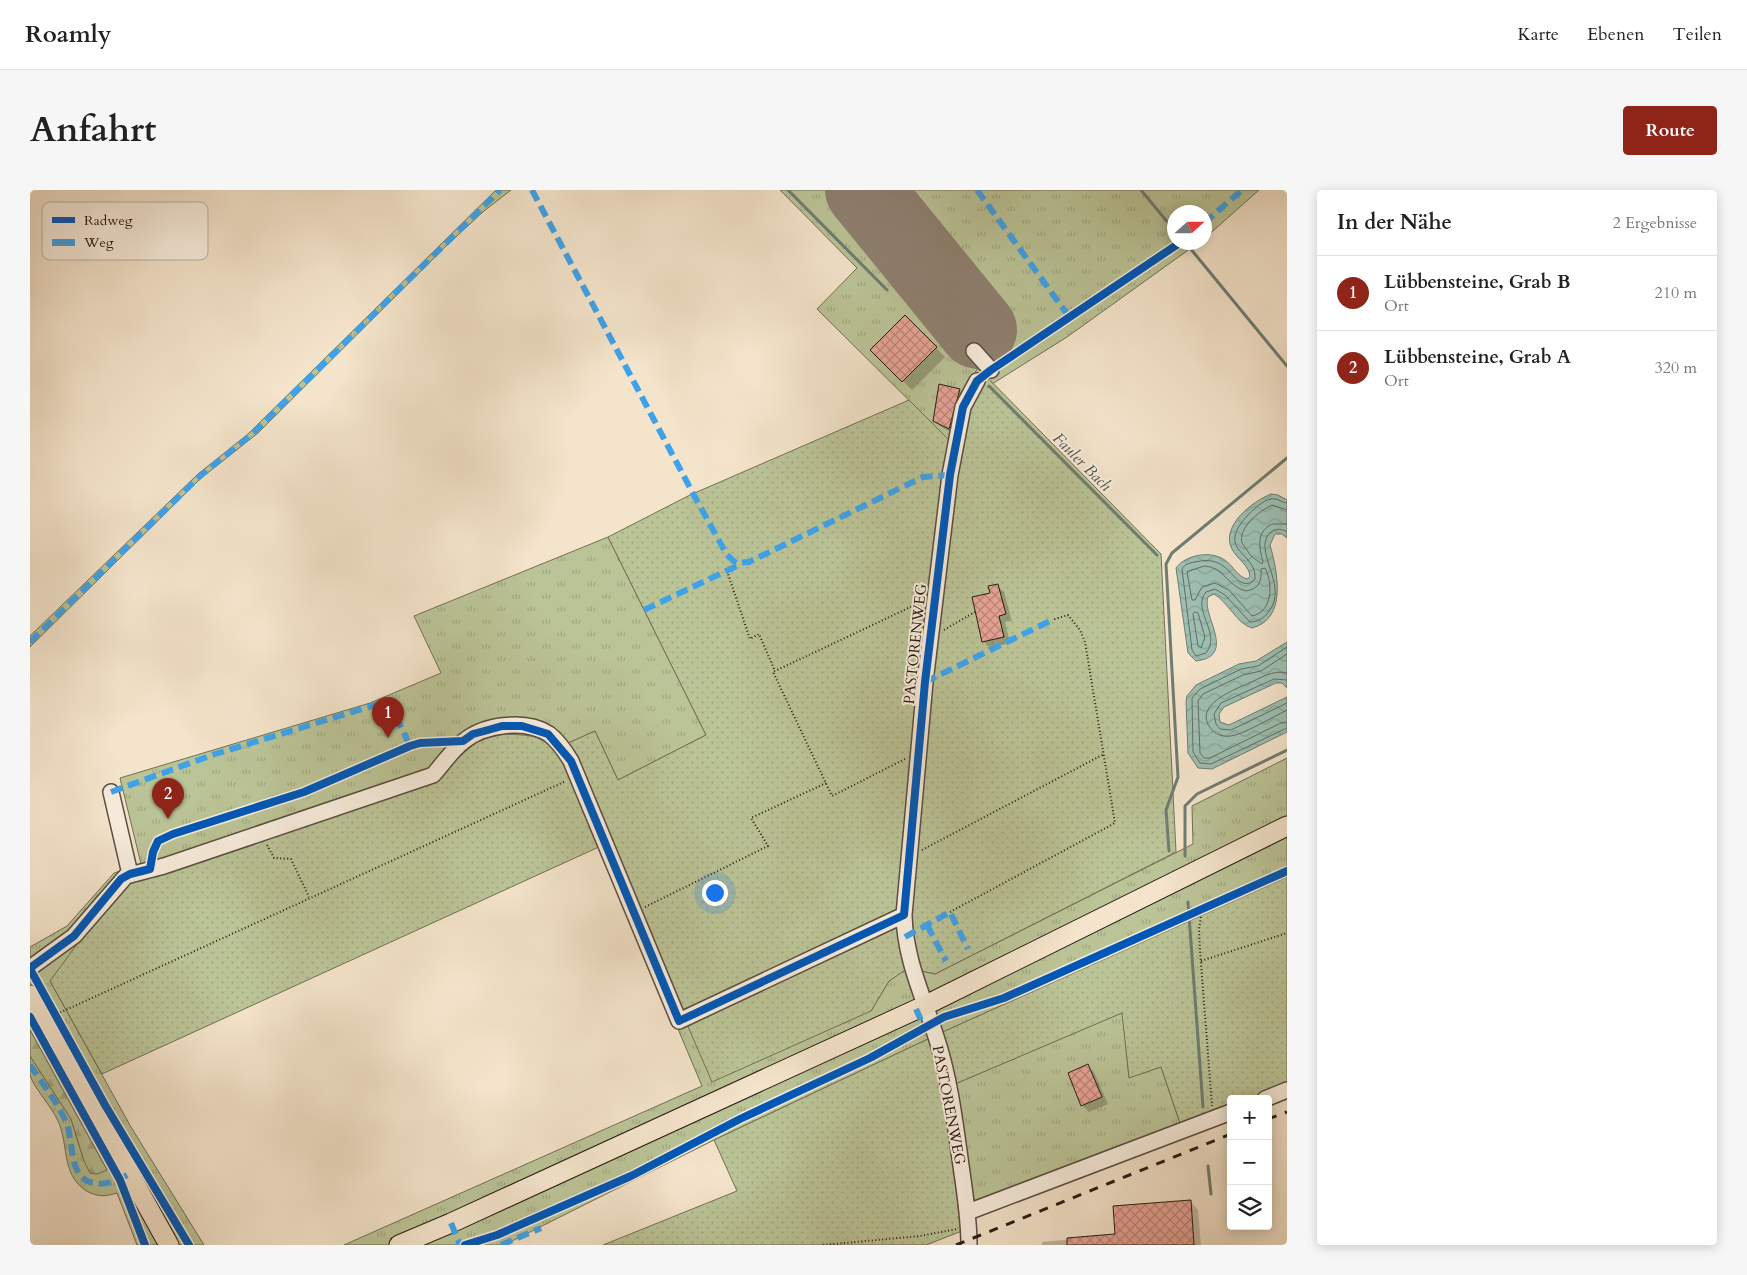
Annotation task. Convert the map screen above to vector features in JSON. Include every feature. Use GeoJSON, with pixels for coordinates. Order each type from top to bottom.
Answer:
{"type":"FeatureCollection","features":[{"type":"Feature","properties":{"kind":"main road"},"geometry":{"type":"LineString","coordinates":[[399,1245],[601,1155],[926,1005],[1287,826]]}},
{"type":"Feature","properties":{"kind":"main road"},"geometry":{"type":"LineString","coordinates":[[30,995],[169,1245]]}},
{"type":"Feature","properties":{"kind":"street"},"geometry":{"type":"LineString","coordinates":[[974,351],[991,370]]}},
{"type":"Feature","properties":{"kind":"street","name":"PASTORENWEG"},"geometry":{"type":"LineString","coordinates":[[969,1245],[968,1219],[949,1088],[940,1051],[926,1005],[915,979],[907,949],[904,915],[934,595],[960,418],[967,398],[977,381]]}},
{"type":"Feature","properties":{"kind":"street"},"geometry":{"type":"LineString","coordinates":[[30,968],[74,936],[112,889],[130,874],[164,866],[433,775],[468,738],[502,726],[522,726],[548,734],[572,760],[679,1022],[904,915]]}},
{"type":"Feature","properties":{"kind":"street"},"geometry":{"type":"LineString","coordinates":[[111,792],[130,874]]}},
{"type":"Feature","properties":{"kind":"street"},"geometry":{"type":"LineString","coordinates":[[1272,1096],[1287,1090]]}},
{"type":"Feature","properties":{"kind":"street"},"geometry":{"type":"LineString","coordinates":[[968,1219],[1227,1113]]}},
{"type":"Feature","properties":{"kind":"path"},"geometry":{"type":"LineString","coordinates":[[727,571],[750,639],[759,634],[775,671],[773,672],[832,796],[918,753]]}},
{"type":"Feature","properties":{"kind":"path"},"geometry":{"type":"LineString","coordinates":[[775,671],[934,595]]}},
{"type":"Feature","properties":{"kind":"path"},"geometry":{"type":"LineString","coordinates":[[929,639],[975,612]]}},
{"type":"Feature","properties":{"kind":"path"},"geometry":{"type":"LineString","coordinates":[[950,912],[1115,822],[1088,654],[1080,630],[1068,615],[1052,620]]}},
{"type":"Feature","properties":{"kind":"path"},"geometry":{"type":"LineString","coordinates":[[909,857],[1104,754]]}},
{"type":"Feature","properties":{"kind":"path"},"geometry":{"type":"LineString","coordinates":[[60,1012],[577,776]]}},
{"type":"Feature","properties":{"kind":"path"},"geometry":{"type":"LineString","coordinates":[[634,913],[768,846],[751,818],[826,783]]}},
{"type":"Feature","properties":{"kind":"path"},"geometry":{"type":"LineString","coordinates":[[261,832],[274,858],[291,859],[309,897]]}},
{"type":"Feature","properties":{"kind":"path"},"geometry":{"type":"LineString","coordinates":[[1202,910],[1200,929],[1201,961],[1213,1118]]}},
{"type":"Feature","properties":{"kind":"path"},"geometry":{"type":"LineString","coordinates":[[1201,961],[1287,933]]}},
{"type":"Feature","properties":{"kind":"path"},"geometry":{"type":"LineString","coordinates":[[823,1245],[920,1236],[968,1219]]}},
{"type":"Feature","properties":{"kind":"green space"},"geometry":{"type":"Polygon","coordinates":[[[496,190],[511,190],[484,211],[445,247],[258,433],[200,479],[30,647],[30,636],[198,474],[248,434],[496,190]]]}},
{"type":"Feature","properties":{"kind":"green space"},"geometry":{"type":"Polygon","coordinates":[[[780,190],[1259,190],[1212,232],[1212,205],[1167,205],[1167,250],[1188,250],[1067,337],[992,384],[978,368],[950,441],[817,309],[857,268],[780,190]]]}},
{"type":"Feature","properties":{"kind":"green space"},"geometry":{"type":"Polygon","coordinates":[[[978,368],[1161,554],[1176,852],[935,974],[908,968],[889,981],[871,1011],[712,1082],[566,744],[595,731],[618,780],[706,735],[608,537],[690,495],[909,400],[950,441],[961,394],[978,368]]]}},
{"type":"Feature","properties":{"kind":"green space"},"geometry":{"type":"Polygon","coordinates":[[[608,537],[706,735],[618,780],[595,731],[566,744],[871,1011],[889,981],[908,968],[935,974],[1193,844],[1192,806],[1287,758],[1287,877],[945,1031],[714,1140],[504,1245],[344,1245],[702,1086],[601,846],[460,755],[453,764],[433,779],[94,923],[50,981],[131,1127],[204,1245],[137,1245],[117,1193],[105,1196],[93,1194],[77,1183],[69,1167],[58,1121],[30,1075],[30,1056],[71,1119],[84,1161],[107,1170],[30,1030],[30,947],[67,926],[114,873],[141,864],[120,778],[370,703],[441,673],[414,616],[608,537]]]}},
{"type":"Feature","properties":{"kind":"green space"},"geometry":{"type":"Polygon","coordinates":[[[504,734],[523,735],[542,740],[562,759],[578,788],[601,846],[102,1074],[50,981],[105,906],[131,882],[433,779],[479,740],[504,734]]]}},
{"type":"Feature","properties":{"kind":"green space"},"geometry":{"type":"Polygon","coordinates":[[[1287,877],[1287,1084],[1259,1095],[1227,1095],[1227,1108],[1181,1126],[1161,1067],[1129,1078],[1122,1013],[955,1084],[974,1201],[975,1226],[926,1245],[603,1245],[737,1191],[714,1140],[945,1031],[1287,877]]]}},
{"type":"Feature","properties":{"kind":"green space"},"geometry":{"type":"Polygon","coordinates":[[[1123,1012],[1129,1077],[1161,1067],[1181,1126],[974,1201],[955,1084],[1123,1012]]]}},
{"type":"Feature","properties":{"kind":"green space"},"geometry":{"type":"Polygon","coordinates":[[[30,1030],[107,1170],[97,1174],[90,1173],[84,1161],[71,1119],[30,1056],[30,1030]]]}},
{"type":"Feature","properties":{"kind":"water"},"geometry":{"type":"Polygon","coordinates":[[[1271,494],[1278,495],[1287,500],[1287,538],[1282,534],[1275,534],[1270,545],[1277,581],[1277,594],[1271,615],[1263,623],[1252,628],[1237,618],[1224,602],[1214,594],[1208,597],[1207,605],[1215,634],[1215,651],[1208,658],[1196,661],[1188,653],[1176,568],[1186,559],[1200,555],[1214,555],[1226,561],[1244,578],[1250,577],[1248,569],[1232,549],[1229,540],[1230,532],[1234,523],[1248,508],[1271,494]]]}},
{"type":"Feature","properties":{"kind":"water"},"geometry":{"type":"Polygon","coordinates":[[[1287,642],[1287,688],[1282,683],[1276,683],[1224,707],[1219,714],[1220,722],[1229,725],[1287,697],[1287,732],[1212,769],[1198,768],[1188,753],[1187,696],[1196,685],[1239,664],[1256,661],[1287,642]]]}},
{"type":"Feature","properties":{"kind":"building"},"geometry":{"type":"Polygon","coordinates":[[[905,315],[937,347],[902,382],[870,350],[905,315]]]}},
{"type":"Feature","properties":{"kind":"building"},"geometry":{"type":"Polygon","coordinates":[[[939,384],[960,389],[949,429],[933,421],[939,384]]]}},
{"type":"Feature","properties":{"kind":"building"},"geometry":{"type":"Polygon","coordinates":[[[998,584],[1006,614],[999,616],[1004,637],[982,642],[972,597],[990,593],[988,586],[998,584]]]}},
{"type":"Feature","properties":{"kind":"building"},"geometry":{"type":"Polygon","coordinates":[[[1088,1064],[1102,1097],[1081,1106],[1068,1073],[1088,1064]]]}},
{"type":"Feature","properties":{"kind":"building"},"geometry":{"type":"Polygon","coordinates":[[[1191,1200],[1194,1245],[1067,1245],[1067,1238],[1115,1234],[1113,1206],[1191,1200]]]}},
{"type":"Feature","properties":{"kind":"waterway","name":"Fauler Bach"},"geometry":{"type":"LineString","coordinates":[[788,190],[887,290]]}},
{"type":"Feature","properties":{"kind":"waterway"},"geometry":{"type":"LineString","coordinates":[[1141,190],[1167,222]]}},
{"type":"Feature","properties":{"kind":"waterway"},"geometry":{"type":"LineString","coordinates":[[1192,250],[1287,366]]}},
{"type":"Feature","properties":{"kind":"waterway","name":"Fauler Bach"},"geometry":{"type":"LineString","coordinates":[[989,386],[1157,555]]}},
{"type":"Feature","properties":{"kind":"waterway"},"geometry":{"type":"LineString","coordinates":[[1169,851],[1166,810],[1178,777],[1166,564],[1172,553],[1287,458]]}},
{"type":"Feature","properties":{"kind":"waterway"},"geometry":{"type":"LineString","coordinates":[[1185,856],[1185,806],[1197,794],[1287,750]]}},
{"type":"Feature","properties":{"kind":"waterway"},"geometry":{"type":"LineString","coordinates":[[1188,902],[1203,1107]]}},
{"type":"Feature","properties":{"kind":"waterway"},"geometry":{"type":"LineString","coordinates":[[1208,1166],[1211,1194]]}},
{"type":"Feature","properties":{"kind":"runway"},"geometry":{"type":"LineString","coordinates":[[864,190],[978,330]]}},
{"type":"Feature","properties":{"kind":"railway"},"geometry":{"type":"LineString","coordinates":[[1272,1118],[1287,1112]]}},
{"type":"Feature","properties":{"kind":"railway"},"geometry":{"type":"LineString","coordinates":[[956,1245],[1227,1136]]}},
{"type":"Feature","properties":{"kind":"marked path"},"geometry":{"type":"LineString","coordinates":[[30,642],[200,476],[250,436],[500,190]]}},
{"type":"Feature","properties":{"kind":"marked path"},"geometry":{"type":"LineString","coordinates":[[532,190],[696,499],[727,555],[736,563],[749,562],[923,477],[950,475]]}},
{"type":"Feature","properties":{"kind":"marked path"},"geometry":{"type":"LineString","coordinates":[[977,190],[1070,318]]}},
{"type":"Feature","properties":{"kind":"marked path"},"geometry":{"type":"LineString","coordinates":[[1212,216],[1242,190]]}},
{"type":"Feature","properties":{"kind":"marked path"},"geometry":{"type":"LineString","coordinates":[[644,610],[741,564]]}},
{"type":"Feature","properties":{"kind":"marked path"},"geometry":{"type":"LineString","coordinates":[[925,682],[1052,620]]}},
{"type":"Feature","properties":{"kind":"marked path"},"geometry":{"type":"LineString","coordinates":[[111,792],[215,754],[382,703],[392,708],[410,746]]}},
{"type":"Feature","properties":{"kind":"marked path"},"geometry":{"type":"LineString","coordinates":[[905,937],[950,912],[968,949]]}},
{"type":"Feature","properties":{"kind":"marked path"},"geometry":{"type":"LineString","coordinates":[[927,925],[946,961]]}},
{"type":"Feature","properties":{"kind":"marked path"},"geometry":{"type":"LineString","coordinates":[[916,1009],[924,1027]]}},
{"type":"Feature","properties":{"kind":"marked path"},"geometry":{"type":"LineString","coordinates":[[30,1065],[50,1094],[67,1124],[74,1162],[83,1178],[98,1184],[115,1181],[131,1173]]}},
{"type":"Feature","properties":{"kind":"marked path"},"geometry":{"type":"LineString","coordinates":[[451,1223],[460,1245]]}},
{"type":"Feature","properties":{"kind":"marked path"},"geometry":{"type":"LineString","coordinates":[[501,1245],[541,1228]]}},
{"type":"Feature","properties":{"kind":"cycle path"},"geometry":{"type":"LineString","coordinates":[[30,968],[74,936],[121,879],[130,874],[150,869],[153,852],[158,841],[173,834],[304,792],[410,746],[420,743],[463,741],[473,734],[502,726],[522,726],[548,734],[571,761],[679,1021],[904,915],[925,682],[950,475],[963,407],[977,381],[991,370],[1169,250]]}},
{"type":"Feature","properties":{"kind":"cycle path"},"geometry":{"type":"LineString","coordinates":[[465,1245],[497,1235],[631,1176],[740,1119],[870,1058],[944,1017],[1004,998],[1287,871]]}},
{"type":"Feature","properties":{"kind":"cycle path"},"geometry":{"type":"LineString","coordinates":[[30,969],[105,1105],[189,1245]]}},
{"type":"Feature","properties":{"kind":"cycle path"},"geometry":{"type":"LineString","coordinates":[[30,1017],[120,1180],[145,1245]]}},
{"type":"Feature","properties":{"kind":"place","name":"Lübbensteine, Grab B"},"geometry":{"type":"Point","coordinates":[388,738]}},
{"type":"Feature","properties":{"kind":"place","name":"Lübbensteine, Grab A"},"geometry":{"type":"Point","coordinates":[168,819]}}]}
